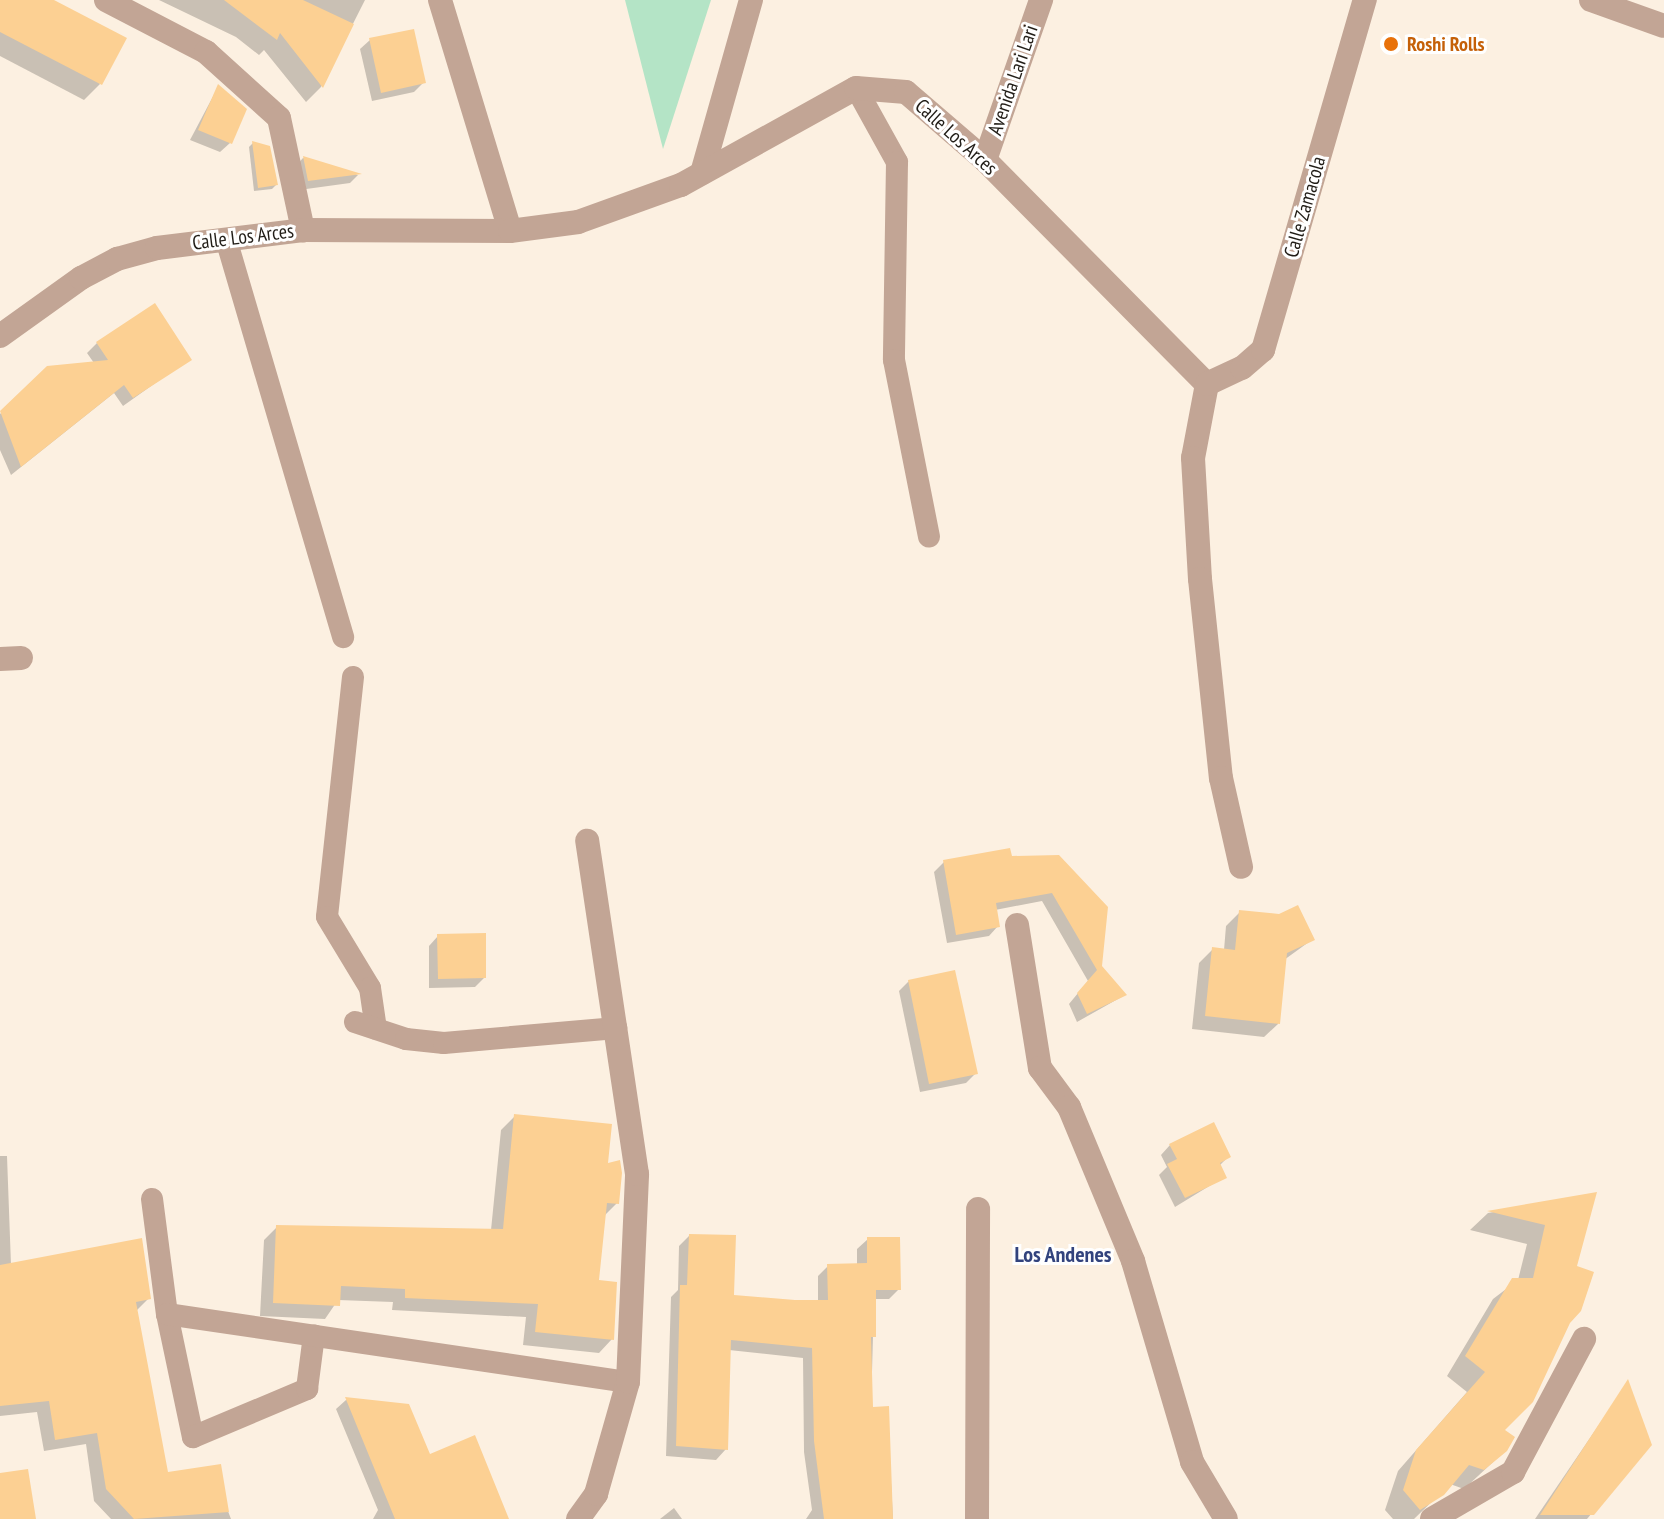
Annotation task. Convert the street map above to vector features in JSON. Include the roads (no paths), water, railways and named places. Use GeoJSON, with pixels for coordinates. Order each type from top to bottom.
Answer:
{"type":"FeatureCollection","features":[{"type":"Feature","properties":{"kind":"street"},"geometry":{"type":"LineString","coordinates":[[106,0],[206,52],[279,118],[303,230]]}},
{"type":"Feature","properties":{"kind":"street"},"geometry":{"type":"LineString","coordinates":[[440,0],[510,231]]}},
{"type":"Feature","properties":{"kind":"street"},"geometry":{"type":"LineString","coordinates":[[702,173],[751,0]]}},
{"type":"Feature","properties":{"kind":"street","name":"Avenida Lari Lari"},"geometry":{"type":"LineString","coordinates":[[985,160],[1041,0]]}},
{"type":"Feature","properties":{"kind":"street","name":"Calle Zamacola"},"geometry":{"type":"LineString","coordinates":[[1207,384],[1242,368],[1263,350],[1365,0]]}},
{"type":"Feature","properties":{"kind":"street"},"geometry":{"type":"LineString","coordinates":[[1591,0],[1622,5],[1664,26]]}},
{"type":"Feature","properties":{"kind":"street","name":"Calle Los Arces"},"geometry":{"type":"LineString","coordinates":[[0,336],[81,278],[117,259],[226,239],[303,230],[510,231],[578,222],[635,206],[702,173],[856,88],[906,92],[985,160],[1207,384]]}},
{"type":"Feature","properties":{"kind":"street"},"geometry":{"type":"LineString","coordinates":[[1207,384],[1193,458],[1200,579],[1221,778],[1241,867]]}},
{"type":"Feature","properties":{"kind":"street"},"geometry":{"type":"LineString","coordinates":[[578,1519],[596,1494],[628,1382],[637,1174],[587,841]]}},
{"type":"Feature","properties":{"kind":"street"},"geometry":{"type":"LineString","coordinates":[[1017,925],[1040,1068],[1075,1121],[1133,1261],[1192,1462],[1226,1519]]}},
{"type":"Feature","properties":{"kind":"street"},"geometry":{"type":"LineString","coordinates":[[977,1519],[978,1209]]}},
{"type":"Feature","properties":{"kind":"street"},"geometry":{"type":"LineString","coordinates":[[1432,1519],[1513,1472],[1584,1339]]}},
{"type":"Feature","properties":{"kind":"lane"},"geometry":{"type":"LineString","coordinates":[[856,88],[897,162],[894,360],[929,537]]}},
{"type":"Feature","properties":{"kind":"lane"},"geometry":{"type":"LineString","coordinates":[[226,239],[343,637]]}},
{"type":"Feature","properties":{"kind":"lane"},"geometry":{"type":"LineString","coordinates":[[353,677],[327,917],[370,988],[366,1025],[444,1043],[616,1028]]}},
{"type":"Feature","properties":{"kind":"lane"},"geometry":{"type":"LineString","coordinates":[[152,1199],[167,1314],[193,1437],[307,1389],[314,1335]]}},
{"type":"Feature","properties":{"kind":"lane"},"geometry":{"type":"LineString","coordinates":[[167,1314],[628,1382]]}},
{"type":"Feature","properties":{"kind":"place","name":"Roshi Rolls"},"geometry":{"type":"Point","coordinates":[1391,44]}},
{"type":"Feature","properties":{"kind":"district","name":"Los Andenes"},"geometry":{"type":"Point","coordinates":[1063,1255]}}]}
